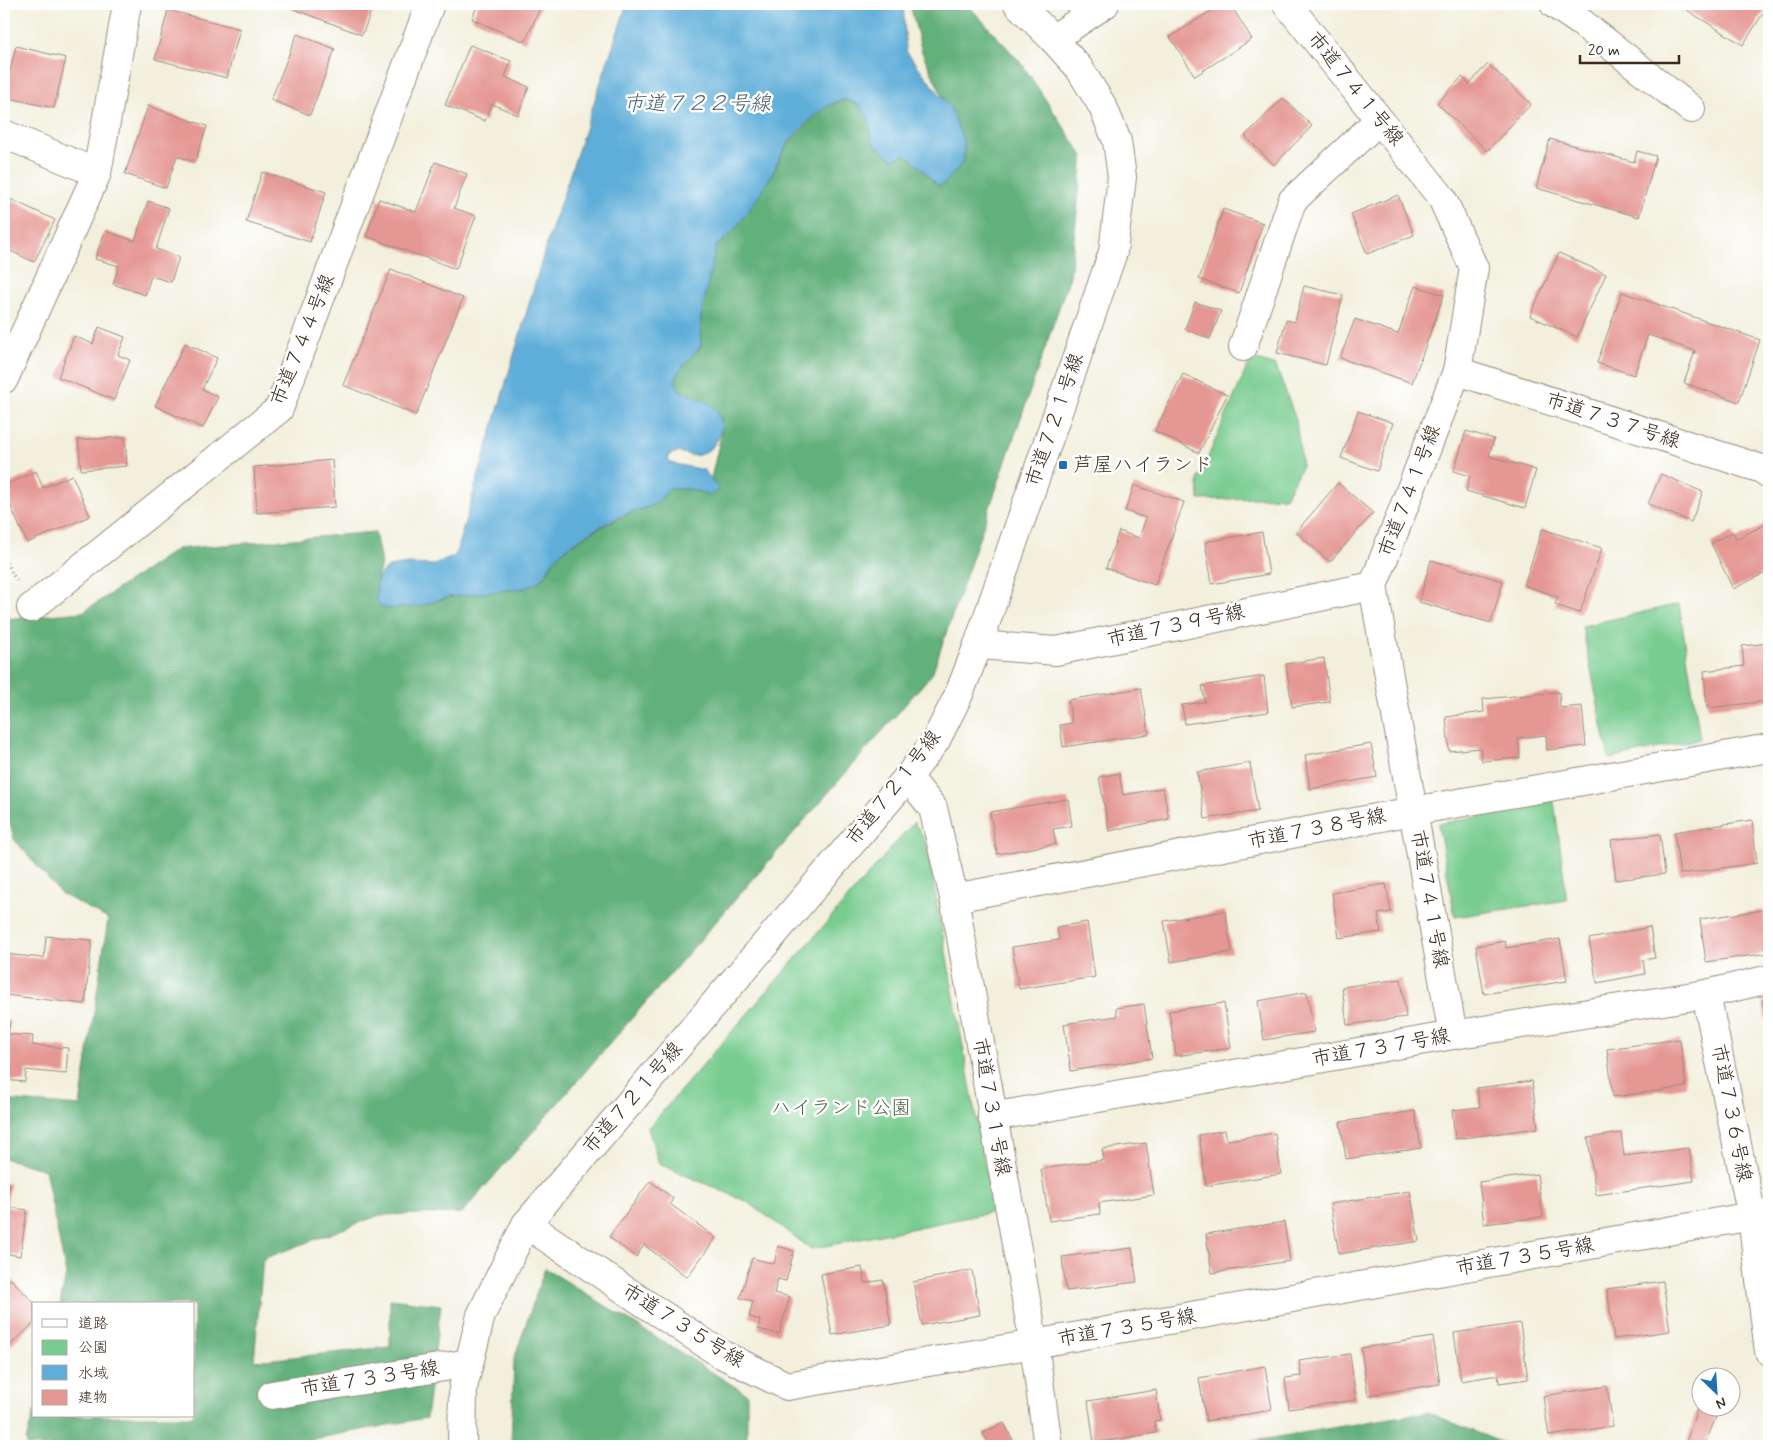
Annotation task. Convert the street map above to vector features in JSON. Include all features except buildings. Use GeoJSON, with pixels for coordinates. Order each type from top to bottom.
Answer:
{"type":"FeatureCollection","features":[{"type":"Feature","properties":{"kind":"street"},"geometry":{"type":"LineString","coordinates":[[4,379],[97,174],[127,4]]}},
{"type":"Feature","properties":{"kind":"street","name":"市道７４４号線"},"geometry":{"type":"LineString","coordinates":[[31,608],[279,409],[430,4]]}},
{"type":"Feature","properties":{"kind":"street","name":"市道７２１号線"},"geometry":{"type":"LineString","coordinates":[[462,1446],[463,1388],[481,1315],[526,1224],[908,777],[936,740],[959,694],[978,645],[1113,252],[1122,178],[1117,140],[1103,107],[1079,68],[1018,4]]}},
{"type":"Feature","properties":{"kind":"street"},"geometry":{"type":"LineString","coordinates":[[1053,39],[1105,4]]}},
{"type":"Feature","properties":{"kind":"street","name":"市道７４１号線"},"geometry":{"type":"LineString","coordinates":[[1287,4],[1442,198],[1474,268],[1457,371],[1373,586],[1453,1036]]}},
{"type":"Feature","properties":{"kind":"street"},"geometry":{"type":"LineString","coordinates":[[1554,4],[1582,23],[1691,109]]}},
{"type":"Feature","properties":{"kind":"street"},"geometry":{"type":"LineString","coordinates":[[1243,347],[1292,201],[1379,120]]}},
{"type":"Feature","properties":{"kind":"street"},"geometry":{"type":"LineString","coordinates":[[4,134],[97,174]]}},
{"type":"Feature","properties":{"kind":"street","name":"市道７３７号線"},"geometry":{"type":"LineString","coordinates":[[1457,371],[1762,469],[1769,474]]}},
{"type":"Feature","properties":{"kind":"street","name":"市道７３９号線"},"geometry":{"type":"LineString","coordinates":[[978,645],[1056,652],[1373,586]]}},
{"type":"Feature","properties":{"kind":"street","name":"市道７３８号線"},"geometry":{"type":"LineString","coordinates":[[954,898],[1413,811],[1769,748]]}},
{"type":"Feature","properties":{"kind":"street","name":"市道７３１号線"},"geometry":{"type":"LineString","coordinates":[[908,777],[933,808],[954,898],[1034,1344],[1048,1446]]}},
{"type":"Feature","properties":{"kind":"street","name":"市道７３７号線"},"geometry":{"type":"LineString","coordinates":[[992,1118],[1453,1036],[1706,994],[1769,979]]}},
{"type":"Feature","properties":{"kind":"street","name":"市道７３６号線"},"geometry":{"type":"LineString","coordinates":[[1706,994],[1760,1215],[1769,1351]]}},
{"type":"Feature","properties":{"kind":"street","name":"市道７３５号線"},"geometry":{"type":"LineString","coordinates":[[526,1224],[721,1354],[787,1386],[1760,1215]]}},
{"type":"Feature","properties":{"kind":"street","name":"市道７３３号線"},"geometry":{"type":"LineString","coordinates":[[272,1395],[469,1364]]}},
{"type":"Feature","properties":{"kind":"green space"},"geometry":{"type":"Polygon","coordinates":[[[910,4],[967,4],[1022,64],[1083,156],[1070,276],[932,674],[462,1213],[380,1215],[263,1259],[254,1361],[390,1347],[390,1299],[441,1305],[426,1418],[297,1442],[294,1446],[27,1446],[26,1441],[32,1418],[195,1418],[195,1302],[60,1302],[66,1274],[45,1170],[4,1158],[4,1100],[80,1106],[108,919],[60,893],[14,839],[4,803],[4,619],[83,612],[177,549],[375,532],[381,563],[377,580],[420,606],[449,597],[525,588],[546,576],[552,563],[562,551],[599,528],[654,504],[670,489],[690,489],[709,495],[717,486],[711,478],[722,431],[720,419],[708,403],[680,391],[675,382],[679,371],[701,346],[701,287],[711,266],[716,246],[723,242],[771,177],[786,146],[827,106],[844,100],[859,105],[868,118],[873,143],[893,159],[904,154],[912,159],[959,167],[964,158],[964,143],[922,52],[910,4]]]}},
{"type":"Feature","properties":{"kind":"green space"},"geometry":{"type":"Polygon","coordinates":[[[1251,358],[1276,366],[1296,420],[1302,466],[1285,497],[1199,500],[1198,480],[1251,358]]]}},
{"type":"Feature","properties":{"kind":"green space"},"geometry":{"type":"Polygon","coordinates":[[[1679,604],[1700,739],[1609,759],[1582,626],[1679,604]]]}},
{"type":"Feature","properties":{"kind":"green space"},"geometry":{"type":"Polygon","coordinates":[[[1554,801],[1567,900],[1455,917],[1438,824],[1554,801]]]}},
{"type":"Feature","properties":{"kind":"green space","name":"ハイランド公園"},"geometry":{"type":"Polygon","coordinates":[[[914,822],[926,842],[993,1212],[811,1249],[748,1202],[659,1164],[648,1128],[914,822]]]}},
{"type":"Feature","properties":{"kind":"green space"},"geometry":{"type":"Polygon","coordinates":[[[545,1268],[747,1394],[747,1446],[511,1446],[514,1359],[545,1268]]]}},
{"type":"Feature","properties":{"kind":"green space"},"geometry":{"type":"Polygon","coordinates":[[[1427,1412],[1510,1446],[1230,1446],[1230,1445],[1427,1412]]]}},
{"type":"Feature","properties":{"kind":"water","name":"市道７２２号線"},"geometry":{"type":"Polygon","coordinates":[[[627,4],[903,4],[906,51],[951,109],[964,143],[964,158],[945,183],[938,186],[905,154],[893,159],[873,143],[868,118],[859,105],[845,100],[838,101],[821,111],[790,141],[781,154],[770,178],[746,215],[730,234],[716,246],[701,317],[701,346],[679,371],[675,381],[680,391],[699,398],[715,409],[719,415],[721,429],[716,442],[705,452],[695,456],[677,452],[673,453],[668,458],[670,463],[704,470],[720,490],[709,495],[690,489],[670,489],[653,505],[616,519],[597,528],[579,540],[557,556],[539,581],[525,588],[449,597],[420,606],[388,609],[380,606],[376,598],[377,580],[382,572],[389,567],[408,564],[434,565],[455,556],[546,246],[627,4]]]}},
{"type":"Feature","properties":{"kind":"place","name":"芦屋ハイランド"},"geometry":{"type":"Point","coordinates":[1063,465]}}]}
